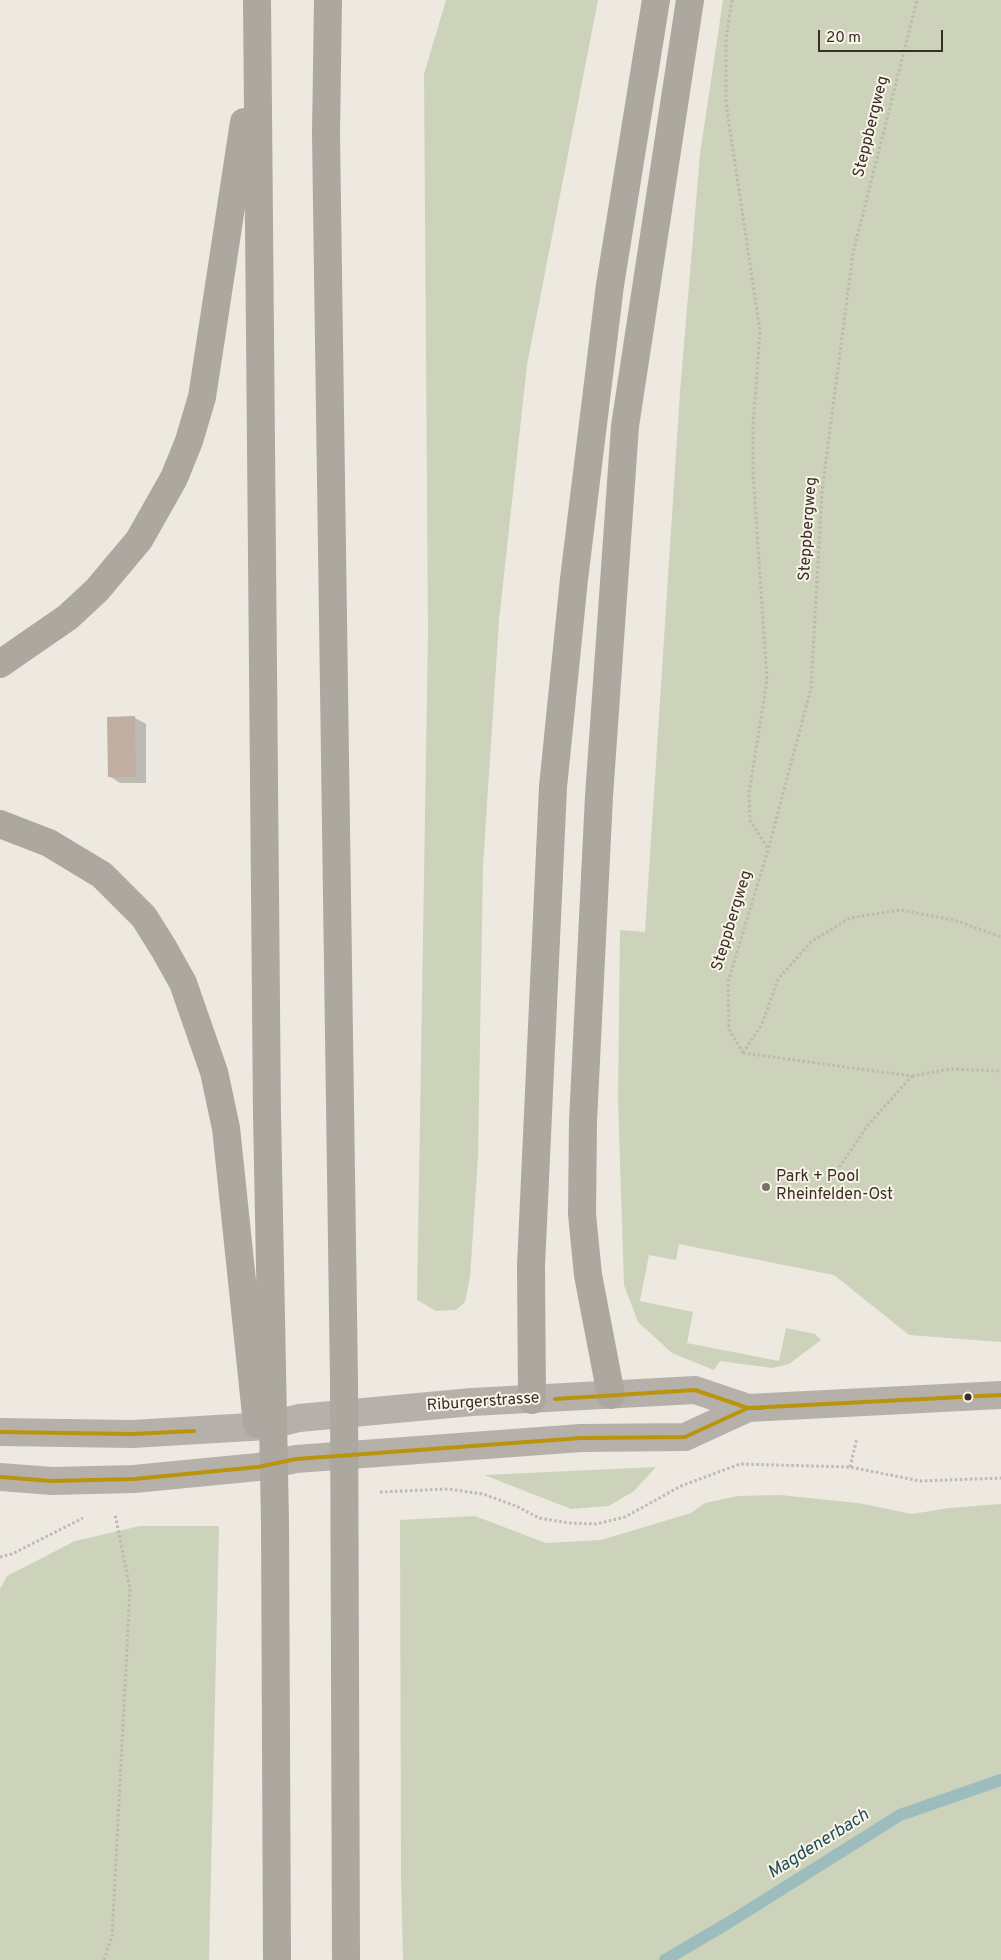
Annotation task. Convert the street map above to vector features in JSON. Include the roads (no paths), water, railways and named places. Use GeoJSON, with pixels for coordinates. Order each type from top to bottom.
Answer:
{"type":"FeatureCollection","features":[{"type":"Feature","properties":{"kind":"highway"},"geometry":{"type":"LineString","coordinates":[[257,0],[267,1114],[278,1748],[277,1960]]}},
{"type":"Feature","properties":{"kind":"highway"},"geometry":{"type":"LineString","coordinates":[[328,0],[326,134],[344,1380],[346,1956]]}},
{"type":"Feature","properties":{"kind":"highway"},"geometry":{"type":"LineString","coordinates":[[326,134],[340,0]]}},
{"type":"Feature","properties":{"kind":"highway"},"geometry":{"type":"LineString","coordinates":[[532,1400],[531,1266],[553,787],[574,579],[610,285],[656,0]]}},
{"type":"Feature","properties":{"kind":"highway"},"geometry":{"type":"LineString","coordinates":[[611,1395],[588,1274],[582,1214],[583,1122],[599,796],[625,426],[690,0]]}},
{"type":"Feature","properties":{"kind":"highway"},"geometry":{"type":"LineString","coordinates":[[0,664],[68,617],[97,590],[139,540],[174,478],[189,441],[202,397],[256,36]]}},
{"type":"Feature","properties":{"kind":"highway"},"geometry":{"type":"LineString","coordinates":[[0,824],[48,843],[102,875],[144,917],[183,983],[214,1072],[226,1128],[258,1429],[275,1522]]}},
{"type":"Feature","properties":{"kind":"main road","name":"Riburgerstrasse"},"geometry":{"type":"LineString","coordinates":[[0,1432],[132,1434],[267,1426],[298,1418],[472,1402],[695,1390],[748,1408]]}},
{"type":"Feature","properties":{"kind":"main road"},"geometry":{"type":"LineString","coordinates":[[581,1438],[611,1395]]}},
{"type":"Feature","properties":{"kind":"main road"},"geometry":{"type":"LineString","coordinates":[[0,1477],[52,1481],[134,1478],[258,1466],[296,1459],[581,1438],[685,1438],[748,1408],[1001,1395]]}},
{"type":"Feature","properties":{"kind":"main road"},"geometry":{"type":"LineString","coordinates":[[532,1400],[581,1438]]}},
{"type":"Feature","properties":{"kind":"waterway","name":"Magdenerbach"},"geometry":{"type":"LineString","coordinates":[[665,1960],[728,1923],[900,1815],[1001,1780]]}},
{"type":"Feature","properties":{"kind":"place","name":"Park + Pool Rheinfelden-Ost"},"geometry":{"type":"Point","coordinates":[766,1187]}}]}
